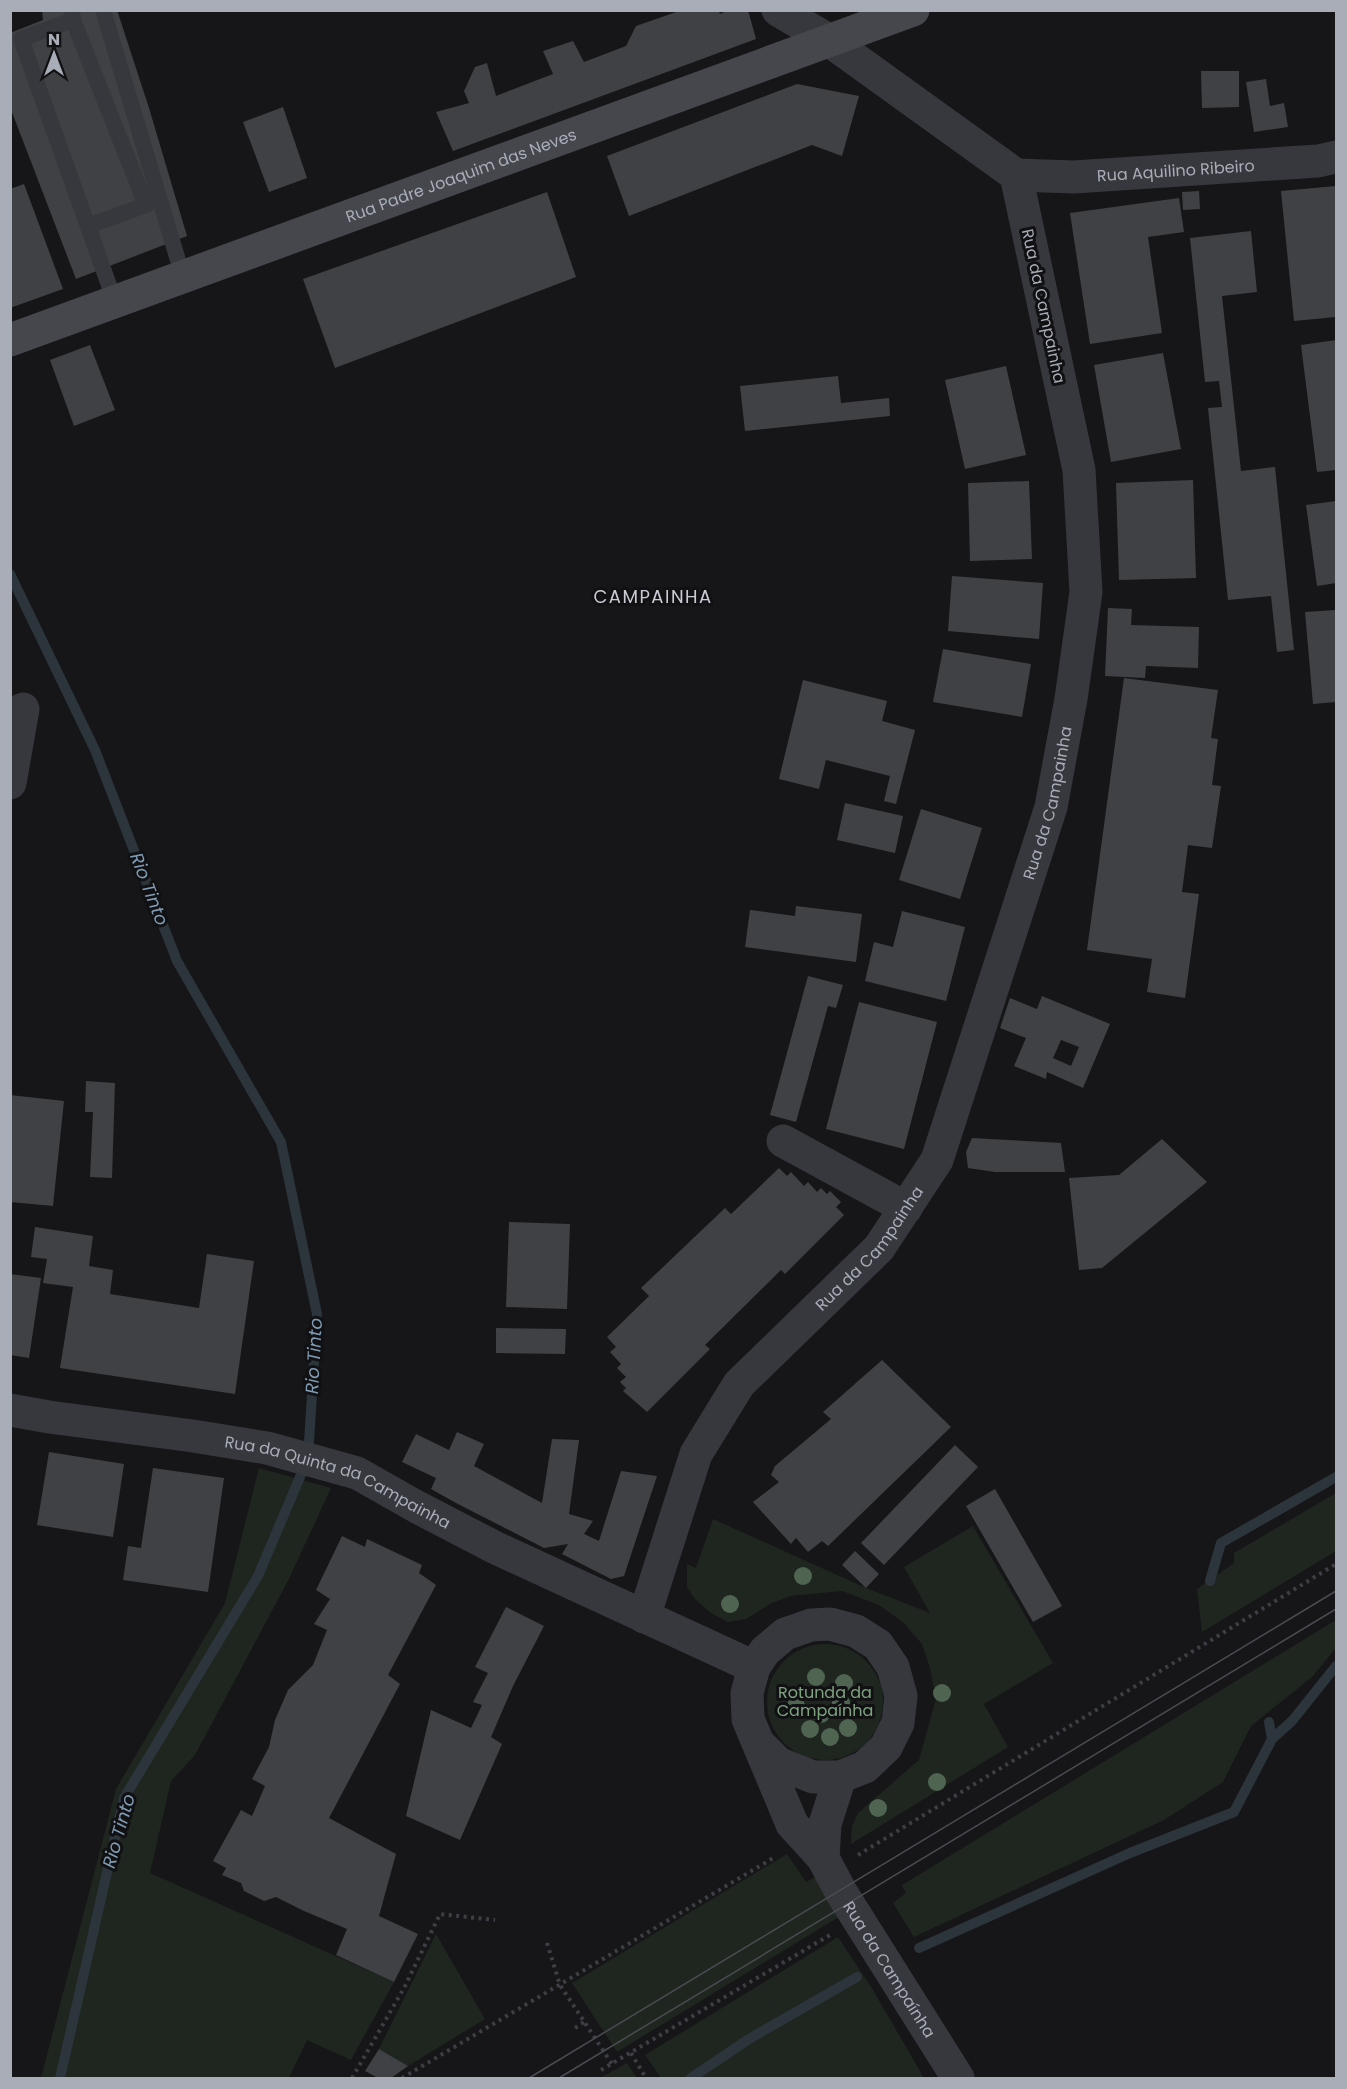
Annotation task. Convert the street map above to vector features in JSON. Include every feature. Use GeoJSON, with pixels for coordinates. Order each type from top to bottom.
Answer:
{"type":"FeatureCollection","features":[{"type":"Feature","properties":{"kind":"street"},"geometry":{"type":"LineString","coordinates":[[778,10],[830,41],[1016,175]]}},
{"type":"Feature","properties":{"kind":"street","name":"Rua Padre Joaquim das Neves"},"geometry":{"type":"LineString","coordinates":[[10,340],[913,10]]}},
{"type":"Feature","properties":{"kind":"street","name":"Rua Aquilino Ribeiro"},"geometry":{"type":"LineString","coordinates":[[1016,175],[1074,177],[1318,162],[1336,157]]}},
{"type":"Feature","properties":{"kind":"street","name":"Rua da Campainha"},"geometry":{"type":"LineString","coordinates":[[644,1617],[696,1454],[739,1384],[879,1248],[937,1160],[1051,807],[1071,699],[1086,592],[1079,470],[1016,175]]}},
{"type":"Feature","properties":{"kind":"street"},"geometry":{"type":"LineString","coordinates":[[10,783],[23,709]]}},
{"type":"Feature","properties":{"kind":"street"},"geometry":{"type":"LineString","coordinates":[[783,1141],[906,1208]]}},
{"type":"Feature","properties":{"kind":"street","name":"Rua da Quinta da Campainha"},"geometry":{"type":"LineString","coordinates":[[10,1410],[267,1448],[357,1473],[486,1543],[644,1617]]}},
{"type":"Feature","properties":{"kind":"street"},"geometry":{"type":"LineString","coordinates":[[644,1617],[754,1667]]}},
{"type":"Feature","properties":{"kind":"street","name":"Rua da Campaínha"},"geometry":{"type":"LineString","coordinates":[[759,1744],[778,1763],[813,1777],[840,1777],[865,1767],[886,1747],[898,1723],[901,1696],[894,1667],[878,1645],[856,1631],[830,1624],[811,1624],[785,1634],[765,1651],[754,1667],[747,1693],[748,1719],[792,1824],[823,1858],[841,1892],[958,2079]]}},
{"type":"Feature","properties":{"kind":"street"},"geometry":{"type":"LineString","coordinates":[[823,1858],[826,1822],[840,1777]]}},
{"type":"Feature","properties":{"kind":"lane"},"geometry":{"type":"LineString","coordinates":[[103,10],[183,277]]}},
{"type":"Feature","properties":{"kind":"lane"},"geometry":{"type":"LineString","coordinates":[[88,226],[146,206],[73,15],[21,39],[88,226],[116,302]]}},
{"type":"Feature","properties":{"kind":"path"},"geometry":{"type":"LineString","coordinates":[[402,2079],[786,1851],[823,1858],[842,1846],[849,1860],[1336,1564]]}},
{"type":"Feature","properties":{"kind":"path"},"geometry":{"type":"LineString","coordinates":[[352,2079],[404,1988],[440,1914],[495,1920]]}},
{"type":"Feature","properties":{"kind":"path"},"geometry":{"type":"LineString","coordinates":[[601,2070],[842,1928],[851,1943],[868,1933]]}},
{"type":"Feature","properties":{"kind":"path"},"geometry":{"type":"LineString","coordinates":[[547,1943],[560,1984],[612,2064]]}},
{"type":"Feature","properties":{"kind":"path"},"geometry":{"type":"LineString","coordinates":[[575,2028],[585,2022]]}},
{"type":"Feature","properties":{"kind":"path"},"geometry":{"type":"LineString","coordinates":[[631,2053],[646,2079]]}},
{"type":"Feature","properties":{"kind":"green space"},"geometry":{"type":"Polygon","coordinates":[[[259,1468],[331,1488],[289,1579],[195,1755],[171,1781],[150,1873],[394,1982],[351,2060],[307,2040],[289,2078],[41,2078],[116,1789],[225,1603],[259,1468]]]}},
{"type":"Feature","properties":{"kind":"green space"},"geometry":{"type":"Polygon","coordinates":[[[1336,1493],[1336,1551],[1202,1632],[1197,1589],[1234,1563],[1234,1553],[1336,1493]]]}},
{"type":"Feature","properties":{"kind":"green space"},"geometry":{"type":"Polygon","coordinates":[[[713,1519],[866,1588],[930,1613],[904,1567],[973,1526],[1053,1663],[984,1704],[1008,1747],[851,1844],[852,1826],[858,1813],[919,1760],[936,1699],[930,1668],[922,1644],[904,1623],[879,1605],[842,1591],[790,1596],[770,1604],[746,1619],[728,1622],[711,1613],[694,1598],[687,1587],[687,1564],[696,1568],[713,1519]]]}},
{"type":"Feature","properties":{"kind":"green space"},"geometry":{"type":"Polygon","coordinates":[[[1336,1620],[1336,1648],[1312,1677],[1251,1726],[1223,1782],[1164,1820],[914,1937],[893,1903],[906,1893],[902,1885],[1336,1620]]]}},
{"type":"Feature","properties":{"kind":"green space","name":"Rotunda da Campaínha"},"geometry":{"type":"Polygon","coordinates":[[[825,1644],[847,1649],[866,1661],[878,1680],[883,1702],[878,1724],[866,1743],[847,1755],[825,1760],[803,1755],[784,1743],[772,1724],[767,1702],[772,1680],[784,1661],[803,1649],[825,1644]]]}},
{"type":"Feature","properties":{"kind":"green space"},"geometry":{"type":"Polygon","coordinates":[[[787,1854],[806,1882],[818,1876],[842,1915],[617,2052],[572,1983],[787,1854]]]}},
{"type":"Feature","properties":{"kind":"green space"},"geometry":{"type":"Polygon","coordinates":[[[436,1934],[485,2019],[408,2066],[379,2049],[436,1934]]]}},
{"type":"Feature","properties":{"kind":"green space"},"geometry":{"type":"Polygon","coordinates":[[[838,1937],[873,1990],[924,2078],[661,2078],[645,2055],[838,1937]]]}},
{"type":"Feature","properties":{"kind":"green space"},"geometry":{"type":"Polygon","coordinates":[[[627,2063],[637,2078],[600,2078],[627,2063]]]}},
{"type":"Feature","properties":{"kind":"building"},"geometry":{"type":"Polygon","coordinates":[[[42,10],[117,10],[187,236],[76,279],[10,107],[10,33],[43,20],[42,10]]]}},
{"type":"Feature","properties":{"kind":"building"},"geometry":{"type":"Polygon","coordinates":[[[682,10],[718,10],[720,14],[728,10],[748,10],[756,39],[453,151],[436,112],[469,103],[464,91],[475,67],[487,63],[496,96],[553,74],[543,51],[573,41],[584,62],[626,46],[636,26],[682,10]]]}},
{"type":"Feature","properties":{"kind":"building"},"geometry":{"type":"Polygon","coordinates":[[[1201,71],[1239,71],[1239,107],[1202,108],[1201,71]]]}},
{"type":"Feature","properties":{"kind":"building"},"geometry":{"type":"Polygon","coordinates":[[[1266,79],[1270,106],[1284,103],[1288,127],[1254,132],[1246,82],[1266,79]]]}},
{"type":"Feature","properties":{"kind":"building"},"geometry":{"type":"Polygon","coordinates":[[[797,84],[859,96],[842,156],[812,145],[629,216],[607,156],[797,84]]]}},
{"type":"Feature","properties":{"kind":"building"},"geometry":{"type":"Polygon","coordinates":[[[283,107],[307,178],[269,192],[243,122],[283,107]]]}},
{"type":"Feature","properties":{"kind":"building"},"geometry":{"type":"Polygon","coordinates":[[[24,184],[63,289],[10,308],[10,189],[24,184]]]}},
{"type":"Feature","properties":{"kind":"building"},"geometry":{"type":"Polygon","coordinates":[[[1336,186],[1336,317],[1294,321],[1281,191],[1336,186]]]}},
{"type":"Feature","properties":{"kind":"building"},"geometry":{"type":"Polygon","coordinates":[[[1199,191],[1200,209],[1183,210],[1182,192],[1199,191]]]}},
{"type":"Feature","properties":{"kind":"building"},"geometry":{"type":"Polygon","coordinates":[[[547,192],[576,277],[335,368],[303,279],[547,192]]]}},
{"type":"Feature","properties":{"kind":"building"},"geometry":{"type":"Polygon","coordinates":[[[1179,198],[1184,232],[1148,237],[1162,333],[1090,344],[1070,213],[1179,198]]]}},
{"type":"Feature","properties":{"kind":"building"},"geometry":{"type":"Polygon","coordinates":[[[1251,231],[1257,292],[1222,296],[1241,471],[1275,467],[1294,650],[1277,652],[1271,596],[1228,600],[1208,408],[1222,407],[1219,381],[1205,382],[1190,238],[1251,231]]]}},
{"type":"Feature","properties":{"kind":"building"},"geometry":{"type":"Polygon","coordinates":[[[1336,340],[1336,470],[1317,472],[1301,345],[1336,340]]]}},
{"type":"Feature","properties":{"kind":"building"},"geometry":{"type":"Polygon","coordinates":[[[90,345],[115,410],[74,426],[50,360],[90,345]]]}},
{"type":"Feature","properties":{"kind":"building"},"geometry":{"type":"Polygon","coordinates":[[[1163,353],[1181,449],[1111,462],[1094,365],[1163,353]]]}},
{"type":"Feature","properties":{"kind":"building"},"geometry":{"type":"Polygon","coordinates":[[[1006,366],[1026,455],[965,469],[945,380],[1006,366]]]}},
{"type":"Feature","properties":{"kind":"building"},"geometry":{"type":"Polygon","coordinates":[[[838,376],[841,403],[889,398],[890,416],[745,431],[740,386],[838,376]]]}},
{"type":"Feature","properties":{"kind":"building"},"geometry":{"type":"Polygon","coordinates":[[[1193,480],[1196,578],[1119,580],[1116,483],[1193,480]]]}},
{"type":"Feature","properties":{"kind":"building"},"geometry":{"type":"Polygon","coordinates":[[[1029,481],[1032,559],[970,561],[968,483],[1029,481]]]}},
{"type":"Feature","properties":{"kind":"building"},"geometry":{"type":"Polygon","coordinates":[[[1336,501],[1336,583],[1317,586],[1306,505],[1336,501]]]}},
{"type":"Feature","properties":{"kind":"building"},"geometry":{"type":"Polygon","coordinates":[[[952,576],[1043,583],[1039,639],[948,631],[952,576]]]}},
{"type":"Feature","properties":{"kind":"building"},"geometry":{"type":"Polygon","coordinates":[[[1108,608],[1132,609],[1131,625],[1199,627],[1198,668],[1146,666],[1145,678],[1105,676],[1108,608]]]}},
{"type":"Feature","properties":{"kind":"building"},"geometry":{"type":"Polygon","coordinates":[[[1336,610],[1336,702],[1313,704],[1305,612],[1336,610]]]}},
{"type":"Feature","properties":{"kind":"building"},"geometry":{"type":"Polygon","coordinates":[[[943,649],[1031,664],[1022,717],[933,702],[943,649]]]}},
{"type":"Feature","properties":{"kind":"building"},"geometry":{"type":"Polygon","coordinates":[[[1124,678],[1218,690],[1211,738],[1218,739],[1212,785],[1221,786],[1212,848],[1188,845],[1182,892],[1199,894],[1185,998],[1147,992],[1152,959],[1087,950],[1124,678]]]}},
{"type":"Feature","properties":{"kind":"building"},"geometry":{"type":"Polygon","coordinates":[[[803,680],[887,701],[882,721],[915,730],[896,804],[884,801],[890,776],[826,760],[819,789],[779,779],[803,680]]]}},
{"type":"Feature","properties":{"kind":"building"},"geometry":{"type":"Polygon","coordinates":[[[845,803],[903,816],[895,853],[837,840],[845,803]]]}},
{"type":"Feature","properties":{"kind":"building"},"geometry":{"type":"Polygon","coordinates":[[[921,809],[982,828],[960,899],[899,880],[921,809]]]}},
{"type":"Feature","properties":{"kind":"building"},"geometry":{"type":"Polygon","coordinates":[[[796,906],[862,914],[856,962],[745,947],[750,910],[795,916],[796,906]]]}},
{"type":"Feature","properties":{"kind":"building"},"geometry":{"type":"Polygon","coordinates":[[[902,911],[965,927],[946,1001],[865,981],[874,942],[893,947],[902,911]]]}},
{"type":"Feature","properties":{"kind":"building"},"geometry":{"type":"Polygon","coordinates":[[[808,976],[843,985],[836,1008],[828,1006],[796,1122],[770,1115],[808,976]]]}},
{"type":"Feature","properties":{"kind":"building"},"geometry":{"type":"Polygon","coordinates":[[[1042,996],[1110,1024],[1083,1088],[1047,1072],[1046,1079],[1014,1066],[1026,1038],[1000,1028],[1010,998],[1037,1009],[1042,996]],[[1061,1040],[1053,1058],[1071,1066],[1079,1047],[1061,1040]]]}},
{"type":"Feature","properties":{"kind":"building"},"geometry":{"type":"Polygon","coordinates":[[[859,1002],[937,1022],[904,1149],[826,1129],[859,1002]]]}},
{"type":"Feature","properties":{"kind":"building"},"geometry":{"type":"Polygon","coordinates":[[[86,1081],[115,1083],[112,1178],[90,1177],[93,1112],[85,1112],[86,1081]]]}},
{"type":"Feature","properties":{"kind":"building"},"geometry":{"type":"Polygon","coordinates":[[[10,1095],[64,1101],[53,1206],[10,1202],[10,1095]]]}},
{"type":"Feature","properties":{"kind":"building"},"geometry":{"type":"Polygon","coordinates":[[[972,1138],[1061,1143],[1065,1172],[995,1172],[968,1168],[966,1152],[972,1138]]]}},
{"type":"Feature","properties":{"kind":"building"},"geometry":{"type":"Polygon","coordinates":[[[1162,1139],[1207,1182],[1102,1268],[1079,1270],[1069,1178],[1119,1175],[1162,1139]]]}},
{"type":"Feature","properties":{"kind":"building"},"geometry":{"type":"Polygon","coordinates":[[[779,1168],[787,1176],[791,1172],[804,1186],[808,1182],[817,1192],[821,1188],[827,1194],[830,1191],[841,1202],[836,1207],[844,1215],[785,1274],[781,1270],[705,1345],[710,1349],[647,1412],[623,1391],[626,1388],[620,1382],[626,1377],[617,1368],[621,1364],[610,1352],[616,1347],[607,1337],[649,1296],[641,1288],[725,1208],[731,1214],[779,1168]]]}},
{"type":"Feature","properties":{"kind":"building"},"geometry":{"type":"Polygon","coordinates":[[[509,1222],[570,1224],[567,1309],[506,1307],[509,1222]]]}},
{"type":"Feature","properties":{"kind":"building"},"geometry":{"type":"Polygon","coordinates":[[[35,1227],[93,1236],[89,1266],[113,1270],[110,1294],[199,1308],[207,1254],[254,1261],[235,1394],[60,1368],[73,1287],[43,1283],[47,1259],[31,1257],[35,1227]]]}},
{"type":"Feature","properties":{"kind":"building"},"geometry":{"type":"Polygon","coordinates":[[[10,1274],[41,1278],[29,1358],[10,1355],[10,1274]]]}},
{"type":"Feature","properties":{"kind":"building"},"geometry":{"type":"Polygon","coordinates":[[[496,1328],[566,1329],[565,1354],[496,1353],[496,1328]]]}},
{"type":"Feature","properties":{"kind":"building"},"geometry":{"type":"Polygon","coordinates":[[[882,1360],[951,1427],[828,1546],[822,1541],[808,1552],[796,1538],[791,1544],[753,1502],[779,1482],[771,1475],[775,1466],[831,1419],[823,1412],[882,1360]]]}},
{"type":"Feature","properties":{"kind":"building"},"geometry":{"type":"Polygon","coordinates":[[[457,1432],[484,1444],[474,1466],[542,1503],[552,1439],[579,1440],[569,1514],[593,1521],[584,1534],[599,1541],[621,1471],[657,1476],[624,1576],[611,1579],[562,1554],[568,1544],[544,1548],[456,1503],[431,1489],[436,1478],[402,1462],[416,1434],[449,1450],[457,1432]]]}},
{"type":"Feature","properties":{"kind":"building"},"geometry":{"type":"Polygon","coordinates":[[[955,1445],[978,1467],[884,1565],[861,1543],[955,1445]]]}},
{"type":"Feature","properties":{"kind":"building"},"geometry":{"type":"Polygon","coordinates":[[[49,1452],[124,1464],[113,1537],[37,1525],[49,1452]]]}},
{"type":"Feature","properties":{"kind":"building"},"geometry":{"type":"Polygon","coordinates":[[[153,1468],[224,1478],[208,1592],[123,1580],[128,1546],[141,1548],[153,1468]]]}},
{"type":"Feature","properties":{"kind":"building"},"geometry":{"type":"Polygon","coordinates":[[[995,1489],[1062,1606],[1033,1622],[966,1506],[995,1489]]]}},
{"type":"Feature","properties":{"kind":"building"},"geometry":{"type":"Polygon","coordinates":[[[342,1536],[365,1547],[367,1539],[422,1565],[419,1573],[436,1585],[388,1675],[400,1684],[329,1818],[396,1854],[379,1916],[418,1934],[394,1982],[336,1955],[347,1929],[276,1897],[264,1901],[244,1891],[241,1883],[222,1875],[226,1868],[213,1861],[241,1810],[252,1816],[265,1786],[252,1779],[269,1747],[275,1720],[288,1690],[313,1665],[327,1630],[314,1624],[330,1599],[316,1590],[342,1536]]]}},
{"type":"Feature","properties":{"kind":"building"},"geometry":{"type":"Polygon","coordinates":[[[855,1551],[879,1574],[866,1588],[842,1565],[855,1551]]]}},
{"type":"Feature","properties":{"kind":"building"},"geometry":{"type":"Polygon","coordinates":[[[506,1607],[544,1626],[513,1686],[491,1737],[502,1744],[460,1840],[406,1816],[431,1710],[471,1728],[482,1705],[473,1702],[488,1673],[475,1667],[506,1607]]]}},
{"type":"Feature","properties":{"kind":"building"},"geometry":{"type":"Polygon","coordinates":[[[379,2049],[408,2066],[391,2078],[378,2078],[365,2071],[379,2049]]]}},
{"type":"Feature","properties":{"kind":"waterway","name":"Rio Tinto"},"geometry":{"type":"LineString","coordinates":[[10,574],[95,750],[177,961],[281,1142],[317,1314],[308,1458],[258,1576],[124,1798],[60,2078]]}},
{"type":"Feature","properties":{"kind":"waterway"},"geometry":{"type":"LineString","coordinates":[[1210,1581],[1221,1543],[1336,1477]]}},
{"type":"Feature","properties":{"kind":"waterway"},"geometry":{"type":"LineString","coordinates":[[1272,1739],[1292,1721],[1336,1666]]}},
{"type":"Feature","properties":{"kind":"waterway"},"geometry":{"type":"LineString","coordinates":[[919,1948],[1130,1853],[1234,1812],[1272,1739],[1269,1722]]}},
{"type":"Feature","properties":{"kind":"waterway"},"geometry":{"type":"LineString","coordinates":[[691,2078],[749,2039],[857,1977]]}},
{"type":"Feature","properties":{"kind":"tram line"},"geometry":{"type":"LineString","coordinates":[[529,2078],[1336,1591]]}},
{"type":"Feature","properties":{"kind":"tram line"},"geometry":{"type":"LineString","coordinates":[[559,2078],[1336,1609]]}},
{"type":"Feature","properties":{"kind":"district","name":"CAMPAINHA"},"geometry":{"type":"Point","coordinates":[653,597]}}]}
